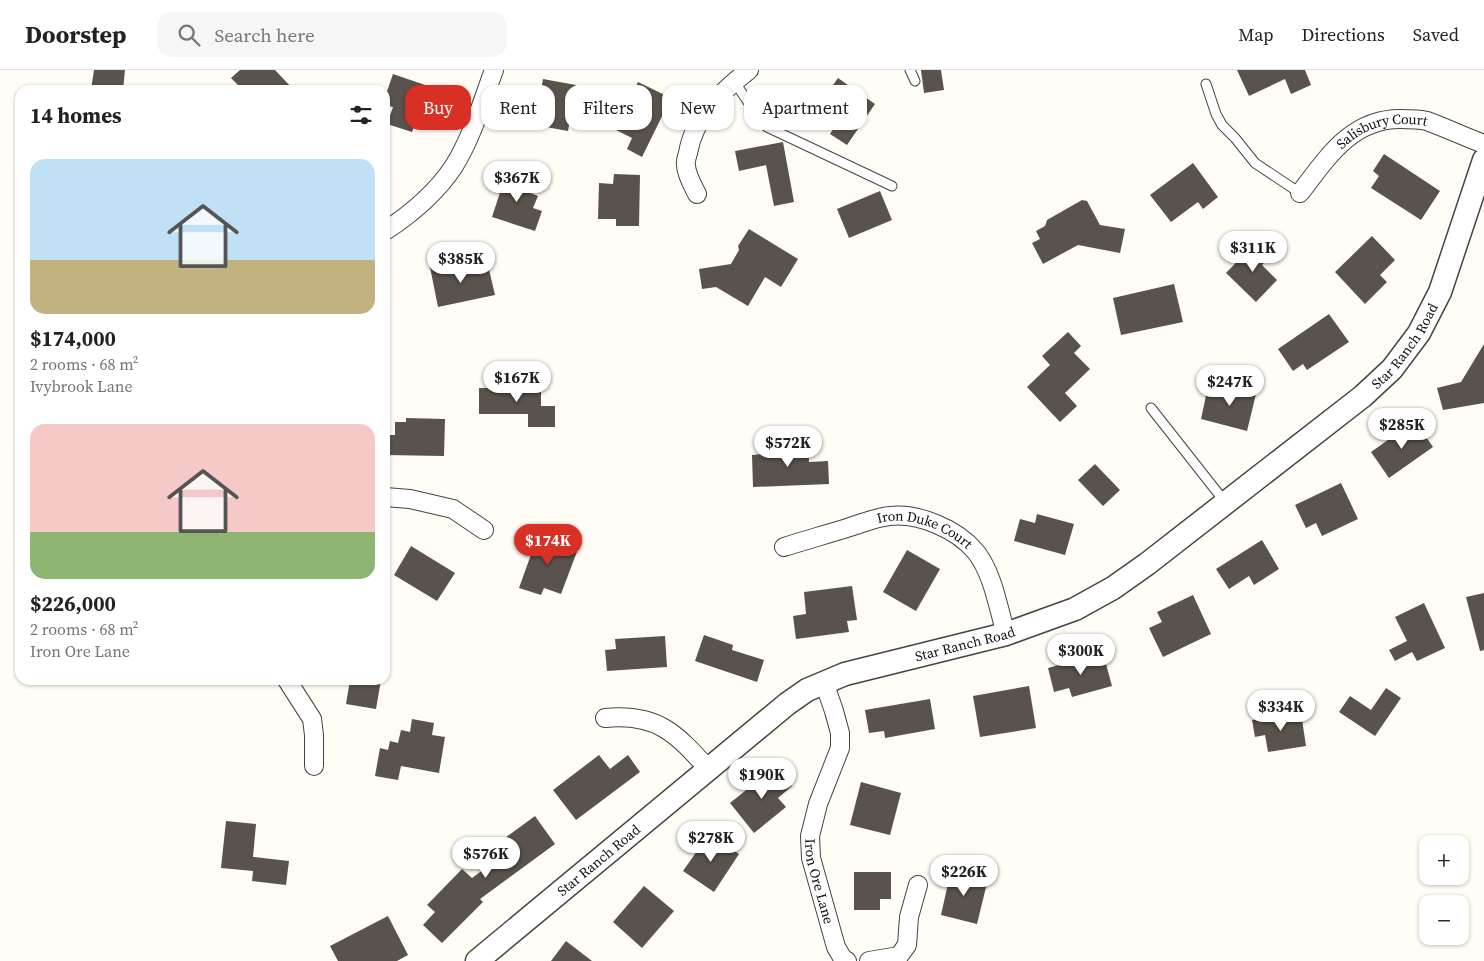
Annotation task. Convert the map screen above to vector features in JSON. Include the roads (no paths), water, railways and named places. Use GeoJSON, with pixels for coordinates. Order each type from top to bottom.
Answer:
{"type":"FeatureCollection","features":[{"type":"Feature","properties":{"kind":"street"},"geometry":{"type":"LineString","coordinates":[[390,228],[403,220],[418,206],[454,166],[476,120],[494,70]]}},
{"type":"Feature","properties":{"kind":"street"},"geometry":{"type":"LineString","coordinates":[[697,194],[686,166],[689,147],[697,125],[709,108],[734,81],[749,70]]}},
{"type":"Feature","properties":{"kind":"street","name":"Salisbury Court"},"geometry":{"type":"LineString","coordinates":[[1300,193],[1343,141],[1357,130],[1373,123],[1389,119],[1407,118],[1425,121],[1484,144]]}},
{"type":"Feature","properties":{"kind":"street","name":"Star Ranch Road"},"geometry":{"type":"LineString","coordinates":[[477,961],[787,704],[807,690],[845,674],[1006,634],[1075,609],[1113,588],[1363,396],[1392,369],[1419,333],[1440,292],[1474,200],[1484,160]]}},
{"type":"Feature","properties":{"kind":"street"},"geometry":{"type":"LineString","coordinates":[[390,497],[417,500],[453,508],[484,530]]}},
{"type":"Feature","properties":{"kind":"street","name":"Iron Duke Court"},"geometry":{"type":"LineString","coordinates":[[784,547],[890,516],[908,516],[946,528],[976,552],[993,586],[1006,634]]}},
{"type":"Feature","properties":{"kind":"street","name":"Iron Ore Lane"},"geometry":{"type":"LineString","coordinates":[[824,682],[838,725],[840,748],[813,820],[810,836],[811,858],[836,947],[843,959],[847,961]]}},
{"type":"Feature","properties":{"kind":"street"},"geometry":{"type":"LineString","coordinates":[[290,685],[312,719],[314,766]]}},
{"type":"Feature","properties":{"kind":"street"},"geometry":{"type":"LineString","coordinates":[[605,718],[636,717],[670,731],[686,744],[709,770]]}},
{"type":"Feature","properties":{"kind":"street"},"geometry":{"type":"LineString","coordinates":[[869,961],[899,956],[907,945],[909,917],[918,885]]}},
{"type":"Feature","properties":{"kind":"lane"},"geometry":{"type":"LineString","coordinates":[[910,70],[915,81]]}},
{"type":"Feature","properties":{"kind":"lane"},"geometry":{"type":"LineString","coordinates":[[734,81],[767,127],[892,186]]}},
{"type":"Feature","properties":{"kind":"lane"},"geometry":{"type":"LineString","coordinates":[[1206,84],[1216,114],[1222,125],[1255,163],[1300,193]]}},
{"type":"Feature","properties":{"kind":"lane"},"geometry":{"type":"LineString","coordinates":[[1151,408],[1226,502]]}}]}
